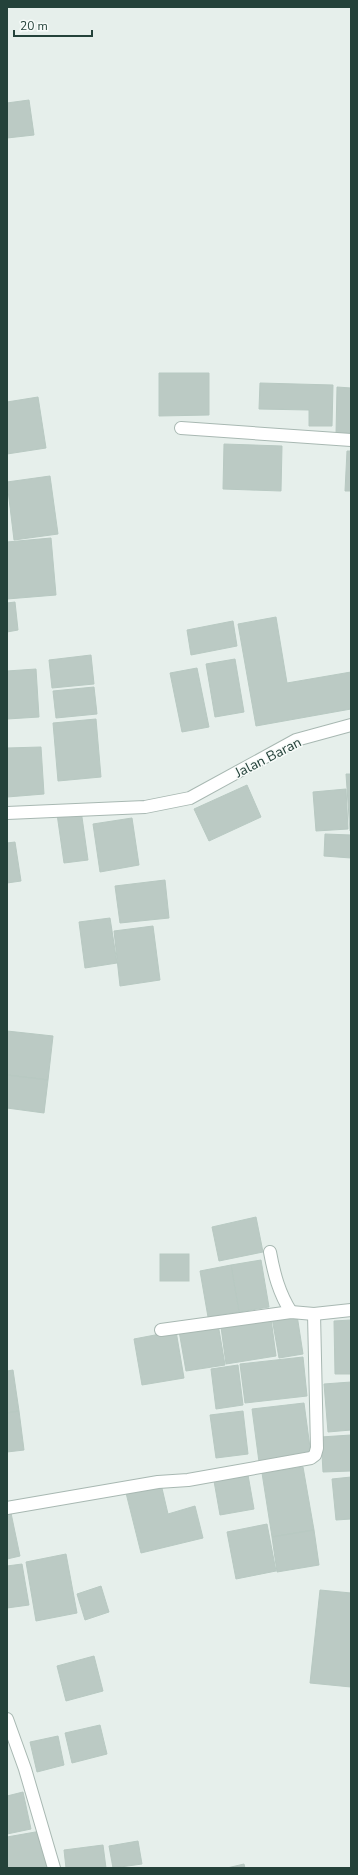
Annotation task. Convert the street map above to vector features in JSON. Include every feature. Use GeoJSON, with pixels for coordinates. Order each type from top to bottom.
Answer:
{"type":"FeatureCollection","features":[{"type":"Feature","properties":{"kind":"street"},"geometry":{"type":"LineString","coordinates":[[181,428],[351,440]]}},
{"type":"Feature","properties":{"kind":"street","name":"Jalan Baran"},"geometry":{"type":"LineString","coordinates":[[7,813],[145,807],[190,798],[296,740],[351,725]]}},
{"type":"Feature","properties":{"kind":"street"},"geometry":{"type":"LineString","coordinates":[[270,1252],[274,1274],[283,1299],[291,1312]]}},
{"type":"Feature","properties":{"kind":"street"},"geometry":{"type":"LineString","coordinates":[[161,1330],[291,1312],[314,1314],[351,1310]]}},
{"type":"Feature","properties":{"kind":"street"},"geometry":{"type":"LineString","coordinates":[[7,1508],[158,1482],[188,1480],[311,1458],[315,1455],[317,1448],[314,1314]]}},
{"type":"Feature","properties":{"kind":"street"},"geometry":{"type":"LineString","coordinates":[[7,1719],[25,1769],[54,1868]]}},
{"type":"Feature","properties":{"kind":"building"},"geometry":{"type":"Polygon","coordinates":[[[29,100],[34,135],[7,138],[7,103],[29,100]]]}},
{"type":"Feature","properties":{"kind":"building"},"geometry":{"type":"Polygon","coordinates":[[[159,373],[209,373],[209,415],[159,416],[159,373]]]}},
{"type":"Feature","properties":{"kind":"building"},"geometry":{"type":"Polygon","coordinates":[[[260,383],[333,385],[332,426],[309,426],[309,410],[259,409],[260,383]]]}},
{"type":"Feature","properties":{"kind":"building"},"geometry":{"type":"Polygon","coordinates":[[[337,387],[351,388],[351,435],[336,434],[337,387]]]}},
{"type":"Feature","properties":{"kind":"building"},"geometry":{"type":"Polygon","coordinates":[[[38,397],[46,448],[7,454],[7,402],[38,397]]]}},
{"type":"Feature","properties":{"kind":"building"},"geometry":{"type":"Polygon","coordinates":[[[224,444],[282,446],[281,491],[223,489],[224,444]]]}},
{"type":"Feature","properties":{"kind":"building"},"geometry":{"type":"Polygon","coordinates":[[[347,451],[351,451],[351,491],[345,491],[347,451]]]}},
{"type":"Feature","properties":{"kind":"building"},"geometry":{"type":"Polygon","coordinates":[[[50,476],[58,534],[14,540],[7,482],[50,476]]]}},
{"type":"Feature","properties":{"kind":"building"},"geometry":{"type":"Polygon","coordinates":[[[51,538],[56,595],[7,599],[7,542],[51,538]]]}},
{"type":"Feature","properties":{"kind":"building"},"geometry":{"type":"Polygon","coordinates":[[[15,602],[18,630],[7,632],[7,603],[15,602]]]}},
{"type":"Feature","properties":{"kind":"building"},"geometry":{"type":"Polygon","coordinates":[[[276,617],[287,683],[351,672],[351,709],[256,726],[238,624],[276,617]]]}},
{"type":"Feature","properties":{"kind":"building"},"geometry":{"type":"Polygon","coordinates":[[[233,621],[237,646],[191,655],[187,630],[233,621]]]}},
{"type":"Feature","properties":{"kind":"building"},"geometry":{"type":"Polygon","coordinates":[[[91,655],[94,684],[52,688],[49,660],[91,655]]]}},
{"type":"Feature","properties":{"kind":"building"},"geometry":{"type":"Polygon","coordinates":[[[235,659],[244,712],[215,717],[206,664],[235,659]]]}},
{"type":"Feature","properties":{"kind":"building"},"geometry":{"type":"Polygon","coordinates":[[[197,668],[209,727],[182,732],[170,673],[197,668]]]}},
{"type":"Feature","properties":{"kind":"building"},"geometry":{"type":"Polygon","coordinates":[[[36,669],[39,717],[7,719],[7,671],[36,669]]]}},
{"type":"Feature","properties":{"kind":"building"},"geometry":{"type":"Polygon","coordinates":[[[94,687],[97,714],[56,718],[53,691],[94,687]]]}},
{"type":"Feature","properties":{"kind":"building"},"geometry":{"type":"Polygon","coordinates":[[[96,719],[101,777],[58,781],[53,723],[96,719]]]}},
{"type":"Feature","properties":{"kind":"building"},"geometry":{"type":"Polygon","coordinates":[[[41,747],[44,794],[7,797],[7,748],[41,747]]]}},
{"type":"Feature","properties":{"kind":"building"},"geometry":{"type":"Polygon","coordinates":[[[346,774],[351,774],[351,831],[350,831],[346,774]]]}},
{"type":"Feature","properties":{"kind":"building"},"geometry":{"type":"Polygon","coordinates":[[[247,785],[261,817],[209,841],[194,809],[247,785]]]}},
{"type":"Feature","properties":{"kind":"building"},"geometry":{"type":"Polygon","coordinates":[[[346,789],[348,829],[316,831],[313,792],[346,789]]]}},
{"type":"Feature","properties":{"kind":"building"},"geometry":{"type":"Polygon","coordinates":[[[81,810],[88,860],[64,863],[57,814],[81,810]]]}},
{"type":"Feature","properties":{"kind":"building"},"geometry":{"type":"Polygon","coordinates":[[[132,818],[139,865],[100,872],[93,824],[132,818]]]}},
{"type":"Feature","properties":{"kind":"building"},"geometry":{"type":"Polygon","coordinates":[[[325,834],[351,835],[351,858],[324,856],[325,834]]]}},
{"type":"Feature","properties":{"kind":"building"},"geometry":{"type":"Polygon","coordinates":[[[15,842],[21,881],[7,883],[7,843],[15,842]]]}},
{"type":"Feature","properties":{"kind":"building"},"geometry":{"type":"Polygon","coordinates":[[[165,880],[169,918],[120,923],[115,886],[165,880]]]}},
{"type":"Feature","properties":{"kind":"building"},"geometry":{"type":"Polygon","coordinates":[[[110,918],[117,963],[85,968],[79,922],[110,918]]]}},
{"type":"Feature","properties":{"kind":"building"},"geometry":{"type":"Polygon","coordinates":[[[153,926],[160,980],[120,986],[114,931],[153,926]]]}},
{"type":"Feature","properties":{"kind":"building"},"geometry":{"type":"Polygon","coordinates":[[[7,1031],[53,1036],[48,1080],[7,1075],[7,1031]]]}},
{"type":"Feature","properties":{"kind":"building"},"geometry":{"type":"Polygon","coordinates":[[[7,1075],[48,1080],[44,1113],[7,1108],[7,1075]]]}},
{"type":"Feature","properties":{"kind":"building"},"geometry":{"type":"Polygon","coordinates":[[[256,1217],[263,1252],[219,1261],[212,1227],[256,1217]]]}},
{"type":"Feature","properties":{"kind":"building"},"geometry":{"type":"Polygon","coordinates":[[[160,1254],[189,1254],[189,1281],[160,1281],[160,1254]]]}},
{"type":"Feature","properties":{"kind":"building"},"geometry":{"type":"Polygon","coordinates":[[[261,1260],[269,1307],[239,1312],[231,1265],[261,1260]]]}},
{"type":"Feature","properties":{"kind":"building"},"geometry":{"type":"Polygon","coordinates":[[[231,1265],[239,1312],[208,1317],[200,1271],[231,1265]]]}},
{"type":"Feature","properties":{"kind":"building"},"geometry":{"type":"Polygon","coordinates":[[[297,1315],[303,1354],[279,1358],[272,1318],[297,1315]]]}},
{"type":"Feature","properties":{"kind":"building"},"geometry":{"type":"Polygon","coordinates":[[[271,1319],[276,1356],[226,1364],[221,1327],[271,1319]]]}},
{"type":"Feature","properties":{"kind":"building"},"geometry":{"type":"Polygon","coordinates":[[[351,1320],[351,1374],[335,1374],[334,1321],[351,1320]]]}},
{"type":"Feature","properties":{"kind":"building"},"geometry":{"type":"Polygon","coordinates":[[[218,1324],[225,1365],[186,1371],[179,1331],[218,1324]]]}},
{"type":"Feature","properties":{"kind":"building"},"geometry":{"type":"Polygon","coordinates":[[[176,1331],[184,1378],[142,1385],[134,1339],[176,1331]]]}},
{"type":"Feature","properties":{"kind":"building"},"geometry":{"type":"Polygon","coordinates":[[[303,1357],[307,1396],[245,1403],[240,1364],[303,1357]]]}},
{"type":"Feature","properties":{"kind":"building"},"geometry":{"type":"Polygon","coordinates":[[[238,1365],[243,1405],[216,1409],[211,1369],[238,1365]]]}},
{"type":"Feature","properties":{"kind":"building"},"geometry":{"type":"Polygon","coordinates":[[[13,1370],[19,1411],[7,1413],[7,1371],[13,1370]]]}},
{"type":"Feature","properties":{"kind":"building"},"geometry":{"type":"Polygon","coordinates":[[[351,1382],[351,1430],[328,1432],[324,1384],[351,1382]]]}},
{"type":"Feature","properties":{"kind":"building"},"geometry":{"type":"Polygon","coordinates":[[[304,1403],[311,1455],[259,1462],[252,1409],[304,1403]]]}},
{"type":"Feature","properties":{"kind":"building"},"geometry":{"type":"Polygon","coordinates":[[[19,1411],[24,1450],[7,1452],[7,1413],[19,1411]]]}},
{"type":"Feature","properties":{"kind":"building"},"geometry":{"type":"Polygon","coordinates":[[[243,1411],[248,1454],[216,1458],[210,1415],[243,1411]]]}},
{"type":"Feature","properties":{"kind":"building"},"geometry":{"type":"Polygon","coordinates":[[[351,1435],[351,1471],[323,1472],[321,1437],[351,1435]]]}},
{"type":"Feature","properties":{"kind":"building"},"geometry":{"type":"Polygon","coordinates":[[[303,1467],[314,1530],[272,1537],[262,1473],[303,1467]]]}},
{"type":"Feature","properties":{"kind":"building"},"geometry":{"type":"Polygon","coordinates":[[[248,1475],[254,1509],[220,1515],[214,1481],[248,1475]]]}},
{"type":"Feature","properties":{"kind":"building"},"geometry":{"type":"Polygon","coordinates":[[[351,1477],[351,1519],[336,1520],[332,1479],[351,1477]]]}},
{"type":"Feature","properties":{"kind":"building"},"geometry":{"type":"Polygon","coordinates":[[[161,1484],[168,1514],[195,1506],[203,1538],[141,1553],[126,1493],[161,1484]]]}},
{"type":"Feature","properties":{"kind":"building"},"geometry":{"type":"Polygon","coordinates":[[[11,1513],[20,1556],[7,1559],[7,1514],[11,1513]]]}},
{"type":"Feature","properties":{"kind":"building"},"geometry":{"type":"Polygon","coordinates":[[[267,1524],[276,1571],[236,1579],[227,1532],[267,1524]]]}},
{"type":"Feature","properties":{"kind":"building"},"geometry":{"type":"Polygon","coordinates":[[[314,1530],[319,1565],[277,1572],[272,1537],[314,1530]]]}},
{"type":"Feature","properties":{"kind":"building"},"geometry":{"type":"Polygon","coordinates":[[[66,1554],[77,1613],[36,1621],[26,1562],[66,1554]]]}},
{"type":"Feature","properties":{"kind":"building"},"geometry":{"type":"Polygon","coordinates":[[[22,1564],[29,1605],[7,1608],[7,1566],[22,1564]]]}},
{"type":"Feature","properties":{"kind":"building"},"geometry":{"type":"Polygon","coordinates":[[[101,1586],[109,1612],[85,1620],[77,1594],[101,1586]]]}},
{"type":"Feature","properties":{"kind":"building"},"geometry":{"type":"Polygon","coordinates":[[[320,1590],[351,1593],[351,1687],[310,1683],[320,1590]]]}},
{"type":"Feature","properties":{"kind":"building"},"geometry":{"type":"Polygon","coordinates":[[[94,1656],[103,1691],[66,1701],[57,1666],[94,1656]]]}},
{"type":"Feature","properties":{"kind":"building"},"geometry":{"type":"Polygon","coordinates":[[[100,1725],[107,1754],[72,1763],[65,1733],[100,1725]]]}},
{"type":"Feature","properties":{"kind":"building"},"geometry":{"type":"Polygon","coordinates":[[[58,1736],[64,1765],[37,1772],[30,1742],[58,1736]]]}},
{"type":"Feature","properties":{"kind":"building"},"geometry":{"type":"Polygon","coordinates":[[[23,1792],[31,1829],[7,1834],[7,1796],[23,1792]]]}},
{"type":"Feature","properties":{"kind":"building"},"geometry":{"type":"Polygon","coordinates":[[[41,1831],[47,1868],[7,1868],[7,1837],[41,1831]]]}},
{"type":"Feature","properties":{"kind":"building"},"geometry":{"type":"Polygon","coordinates":[[[138,1841],[142,1864],[113,1868],[109,1846],[138,1841]]]}},
{"type":"Feature","properties":{"kind":"building"},"geometry":{"type":"Polygon","coordinates":[[[103,1845],[106,1868],[66,1868],[64,1850],[103,1845]]]}},
{"type":"Feature","properties":{"kind":"building"},"geometry":{"type":"Polygon","coordinates":[[[244,1864],[245,1868],[227,1868],[244,1864]]]}}]}
